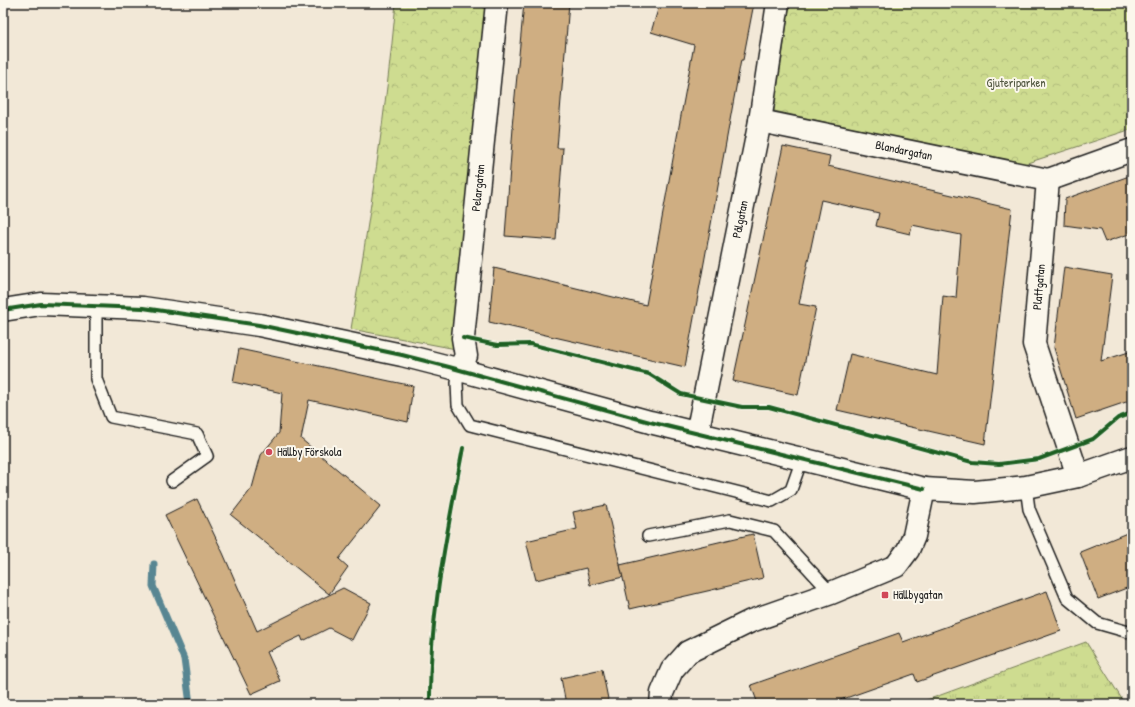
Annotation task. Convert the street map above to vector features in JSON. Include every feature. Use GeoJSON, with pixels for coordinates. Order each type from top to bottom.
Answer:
{"type":"FeatureCollection","features":[{"type":"Feature","properties":{"kind":"street","name":"Pelargatan"},"geometry":{"type":"LineString","coordinates":[[459,370],[466,356],[463,338],[497,3]]}},
{"type":"Feature","properties":{"kind":"street","name":"Pålgatan"},"geometry":{"type":"LineString","coordinates":[[697,434],[760,121],[778,3]]}},
{"type":"Feature","properties":{"kind":"street","name":"Blandargatan"},"geometry":{"type":"LineString","coordinates":[[760,121],[1048,180]]}},
{"type":"Feature","properties":{"kind":"street"},"geometry":{"type":"LineString","coordinates":[[1048,180],[1132,150]]}},
{"type":"Feature","properties":{"kind":"street","name":"Plattgatan"},"geometry":{"type":"LineString","coordinates":[[1048,180],[1034,344],[1078,476]]}},
{"type":"Feature","properties":{"kind":"street"},"geometry":{"type":"LineString","coordinates":[[3,310],[40,304],[143,308],[259,325],[402,355],[650,422],[924,489],[975,492],[1026,487],[1078,476],[1132,457]]}},
{"type":"Feature","properties":{"kind":"street"},"geometry":{"type":"LineString","coordinates":[[661,704],[662,693],[672,670],[688,652],[751,621],[831,593],[896,566],[908,550],[914,536],[924,489]]}},
{"type":"Feature","properties":{"kind":"lane"},"geometry":{"type":"LineString","coordinates":[[96,306],[96,379],[111,416],[197,434],[207,456],[172,481]]}},
{"type":"Feature","properties":{"kind":"lane"},"geometry":{"type":"LineString","coordinates":[[459,370],[457,383],[458,405],[470,425],[772,501],[791,490],[802,460]]}},
{"type":"Feature","properties":{"kind":"lane"},"geometry":{"type":"LineString","coordinates":[[1026,487],[1029,510],[1067,598],[1097,623],[1132,633]]}},
{"type":"Feature","properties":{"kind":"lane"},"geometry":{"type":"LineString","coordinates":[[648,536],[730,520],[774,531],[831,593]]}},
{"type":"Feature","properties":{"kind":"green space"},"geometry":{"type":"Polygon","coordinates":[[[396,3],[487,3],[456,349],[351,329],[376,166],[396,3]]]}},
{"type":"Feature","properties":{"kind":"green space","name":"Gjuteriparken"},"geometry":{"type":"Polygon","coordinates":[[[790,3],[1132,3],[1132,129],[1021,165],[774,111],[790,3]]]}},
{"type":"Feature","properties":{"kind":"green space"},"geometry":{"type":"Polygon","coordinates":[[[1086,642],[1125,704],[916,704],[1086,642]]]}},
{"type":"Feature","properties":{"kind":"building"},"geometry":{"type":"Polygon","coordinates":[[[524,3],[569,3],[557,148],[563,148],[556,240],[505,236],[512,127],[524,3]]]}},
{"type":"Feature","properties":{"kind":"building"},"geometry":{"type":"Polygon","coordinates":[[[660,3],[754,3],[743,60],[741,60],[685,367],[489,322],[494,268],[646,305],[694,45],[651,32],[660,3]]]}},
{"type":"Feature","properties":{"kind":"building"},"geometry":{"type":"Polygon","coordinates":[[[783,146],[830,156],[828,166],[1012,209],[985,444],[837,410],[850,354],[937,375],[943,296],[956,298],[961,235],[912,225],[910,234],[876,226],[879,213],[821,200],[799,304],[816,307],[798,395],[733,381],[783,146]]]}},
{"type":"Feature","properties":{"kind":"building"},"geometry":{"type":"Polygon","coordinates":[[[1132,175],[1132,233],[1105,242],[1100,230],[1064,225],[1065,199],[1132,175]]]}},
{"type":"Feature","properties":{"kind":"building"},"geometry":{"type":"Polygon","coordinates":[[[1064,267],[1112,275],[1101,361],[1132,351],[1132,400],[1076,419],[1054,348],[1064,267]]]}},
{"type":"Feature","properties":{"kind":"building"},"geometry":{"type":"Polygon","coordinates":[[[239,349],[413,386],[408,422],[309,400],[301,439],[381,506],[339,559],[348,567],[329,594],[231,515],[252,488],[261,455],[279,433],[282,393],[233,382],[239,349]]]}},
{"type":"Feature","properties":{"kind":"building"},"geometry":{"type":"Polygon","coordinates":[[[197,499],[223,553],[257,631],[343,588],[371,603],[352,640],[329,628],[303,641],[301,636],[267,652],[280,681],[251,694],[165,515],[197,499]]]}},
{"type":"Feature","properties":{"kind":"building"},"geometry":{"type":"Polygon","coordinates":[[[606,505],[623,577],[590,585],[586,568],[536,580],[526,541],[577,529],[573,512],[606,505]]]}},
{"type":"Feature","properties":{"kind":"building"},"geometry":{"type":"Polygon","coordinates":[[[1132,531],[1132,586],[1098,599],[1080,552],[1132,531]]]}},
{"type":"Feature","properties":{"kind":"building"},"geometry":{"type":"Polygon","coordinates":[[[753,534],[763,578],[630,609],[620,565],[753,534]]]}},
{"type":"Feature","properties":{"kind":"building"},"geometry":{"type":"Polygon","coordinates":[[[1047,591],[1061,631],[917,682],[914,674],[829,704],[758,704],[751,685],[899,633],[903,642],[1047,591]]]}},
{"type":"Feature","properties":{"kind":"building"},"geometry":{"type":"Polygon","coordinates":[[[602,669],[609,704],[566,704],[561,678],[602,669]]]}},
{"type":"Feature","properties":{"kind":"waterway"},"geometry":{"type":"LineString","coordinates":[[154,564],[153,586],[184,659],[190,704]]}},
{"type":"Feature","properties":{"kind":"cycle path"},"geometry":{"type":"LineString","coordinates":[[3,310],[41,304],[143,308],[259,325],[402,355],[650,422],[924,489]]}},
{"type":"Feature","properties":{"kind":"cycle path"},"geometry":{"type":"LineString","coordinates":[[463,338],[497,345],[530,344],[649,374],[681,394],[742,407],[769,407],[972,462],[999,464],[1039,459],[1093,439],[1118,418],[1132,413]]}},
{"type":"Feature","properties":{"kind":"cycle path"},"geometry":{"type":"LineString","coordinates":[[430,704],[432,640],[440,576],[463,448]]}},
{"type":"Feature","properties":{"kind":"place","name":"Hällby Förskola"},"geometry":{"type":"Point","coordinates":[269,452]}},
{"type":"Feature","properties":{"kind":"place","name":"Hällbygatan"},"geometry":{"type":"Point","coordinates":[885,595]}}]}
